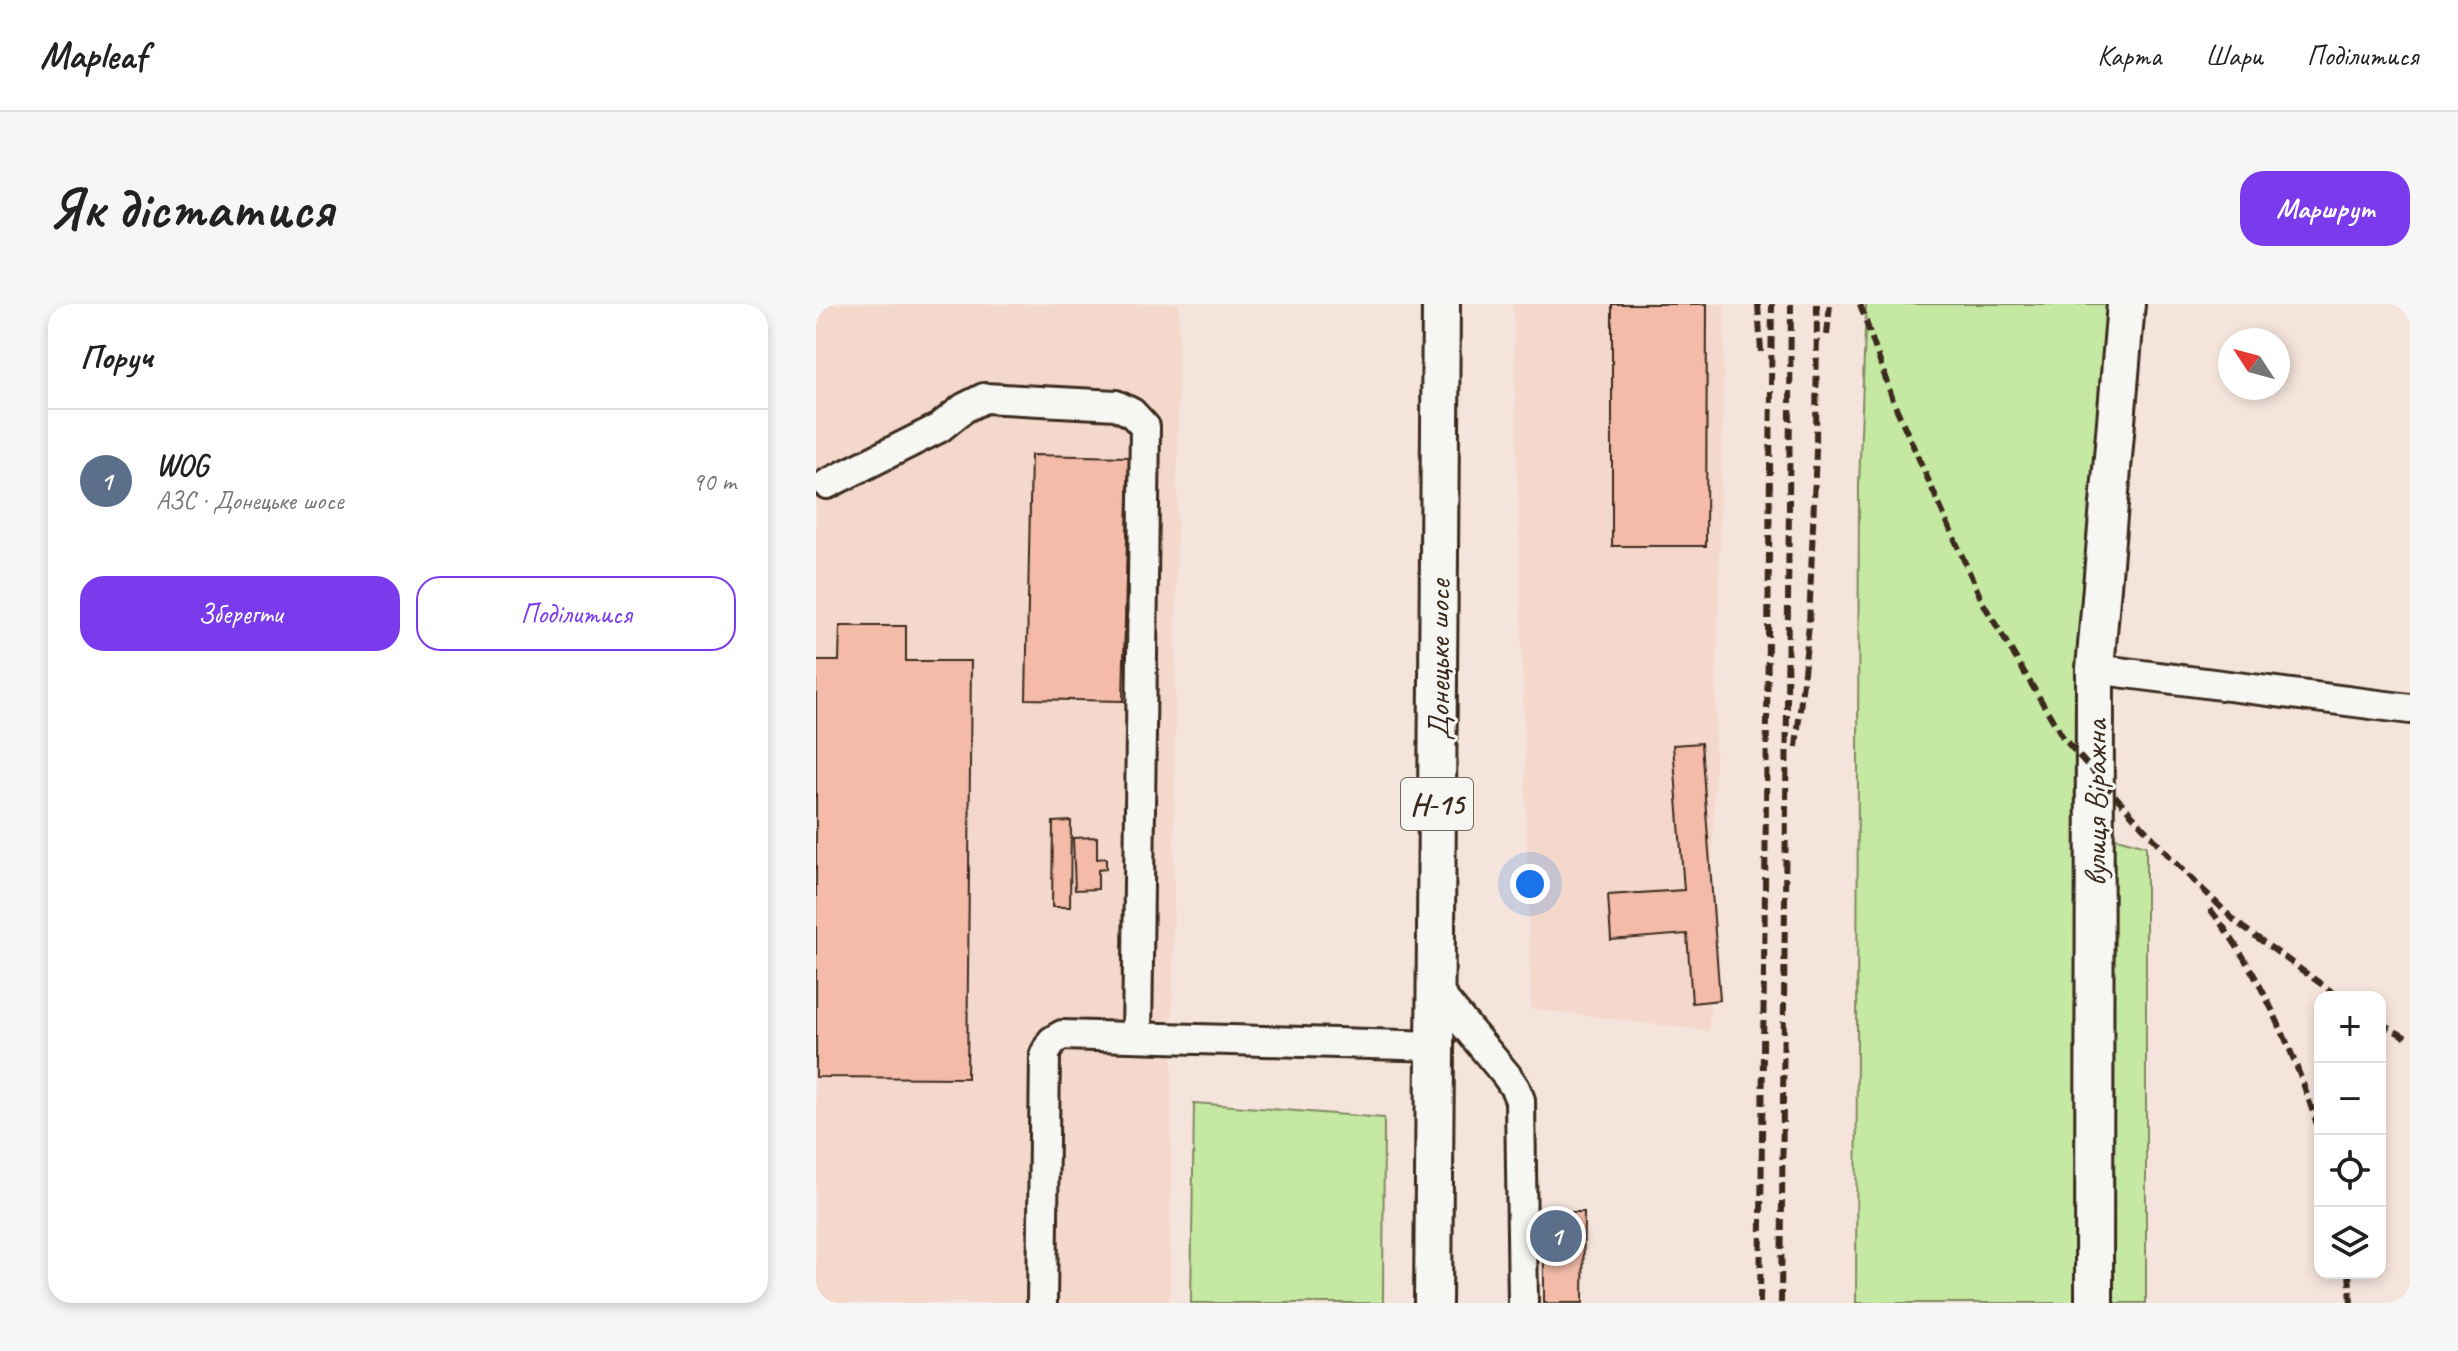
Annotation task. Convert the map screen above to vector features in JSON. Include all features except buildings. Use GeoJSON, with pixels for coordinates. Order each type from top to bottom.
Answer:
{"type":"FeatureCollection","features":[{"type":"Feature","properties":{"kind":"main road","name":"Донецьке шосе"},"geometry":{"type":"LineString","coordinates":[[1433,1303],[1441,304]]}},
{"type":"Feature","properties":{"kind":"main road","name":"вулиця Віражна"},"geometry":{"type":"LineString","coordinates":[[2094,1303],[2095,669],[2126,304]]}},
{"type":"Feature","properties":{"kind":"lane"},"geometry":{"type":"LineString","coordinates":[[827,484],[939,428],[964,408],[984,398],[1116,405],[1132,413],[1145,427],[1137,1037]]}},
{"type":"Feature","properties":{"kind":"lane"},"geometry":{"type":"LineString","coordinates":[[2095,669],[2410,709]]}},
{"type":"Feature","properties":{"kind":"lane"},"geometry":{"type":"LineString","coordinates":[[1435,989],[1507,1076],[1520,1100],[1523,1303]]}},
{"type":"Feature","properties":{"kind":"lane"},"geometry":{"type":"LineString","coordinates":[[1042,1303],[1045,1054],[1052,1041],[1062,1035],[1437,1046]]}},
{"type":"Feature","properties":{"kind":"shaded area"},"geometry":{"type":"Polygon","coordinates":[[[816,304],[1179,304],[1170,1303],[816,1303],[816,304]]]}},
{"type":"Feature","properties":{"kind":"shaded area"},"geometry":{"type":"Polygon","coordinates":[[[1513,304],[1725,304],[1709,1031],[1531,1009],[1513,304]]]}},
{"type":"Feature","properties":{"kind":"green space"},"geometry":{"type":"Polygon","coordinates":[[[1866,304],[2126,304],[2095,832],[2146,846],[2146,1303],[1856,1303],[1859,485],[1866,304]]]}},
{"type":"Feature","properties":{"kind":"green space"},"geometry":{"type":"Polygon","coordinates":[[[1194,1103],[1384,1118],[1383,1303],[1191,1303],[1194,1103]]]}},
{"type":"Feature","properties":{"kind":"railway"},"geometry":{"type":"LineString","coordinates":[[1758,304],[1761,352]]}},
{"type":"Feature","properties":{"kind":"railway"},"geometry":{"type":"LineString","coordinates":[[1760,1303],[1772,304]]}},
{"type":"Feature","properties":{"kind":"railway"},"geometry":{"type":"LineString","coordinates":[[1781,1303],[1791,304]]}},
{"type":"Feature","properties":{"kind":"railway"},"geometry":{"type":"LineString","coordinates":[[1796,747],[1809,625],[1816,450],[1817,304]]}},
{"type":"Feature","properties":{"kind":"railway"},"geometry":{"type":"LineString","coordinates":[[1827,335],[1830,304]]}},
{"type":"Feature","properties":{"kind":"railway"},"geometry":{"type":"LineString","coordinates":[[1860,304],[1894,403],[1983,603],[2064,739],[2171,858],[2237,923],[2331,991]]}},
{"type":"Feature","properties":{"kind":"railway"},"geometry":{"type":"LineString","coordinates":[[2210,909],[2229,934],[2261,988],[2288,1045],[2314,1116]]}},
{"type":"Feature","properties":{"kind":"railway"},"geometry":{"type":"LineString","coordinates":[[2386,1026],[2410,1040]]}},
{"type":"Feature","properties":{"kind":"railway"},"geometry":{"type":"LineString","coordinates":[[2349,1279],[2351,1303]]}},
{"type":"Feature","properties":{"kind":"place","name":"WOG"},"geometry":{"type":"Point","coordinates":[1556,1236]}}]}
